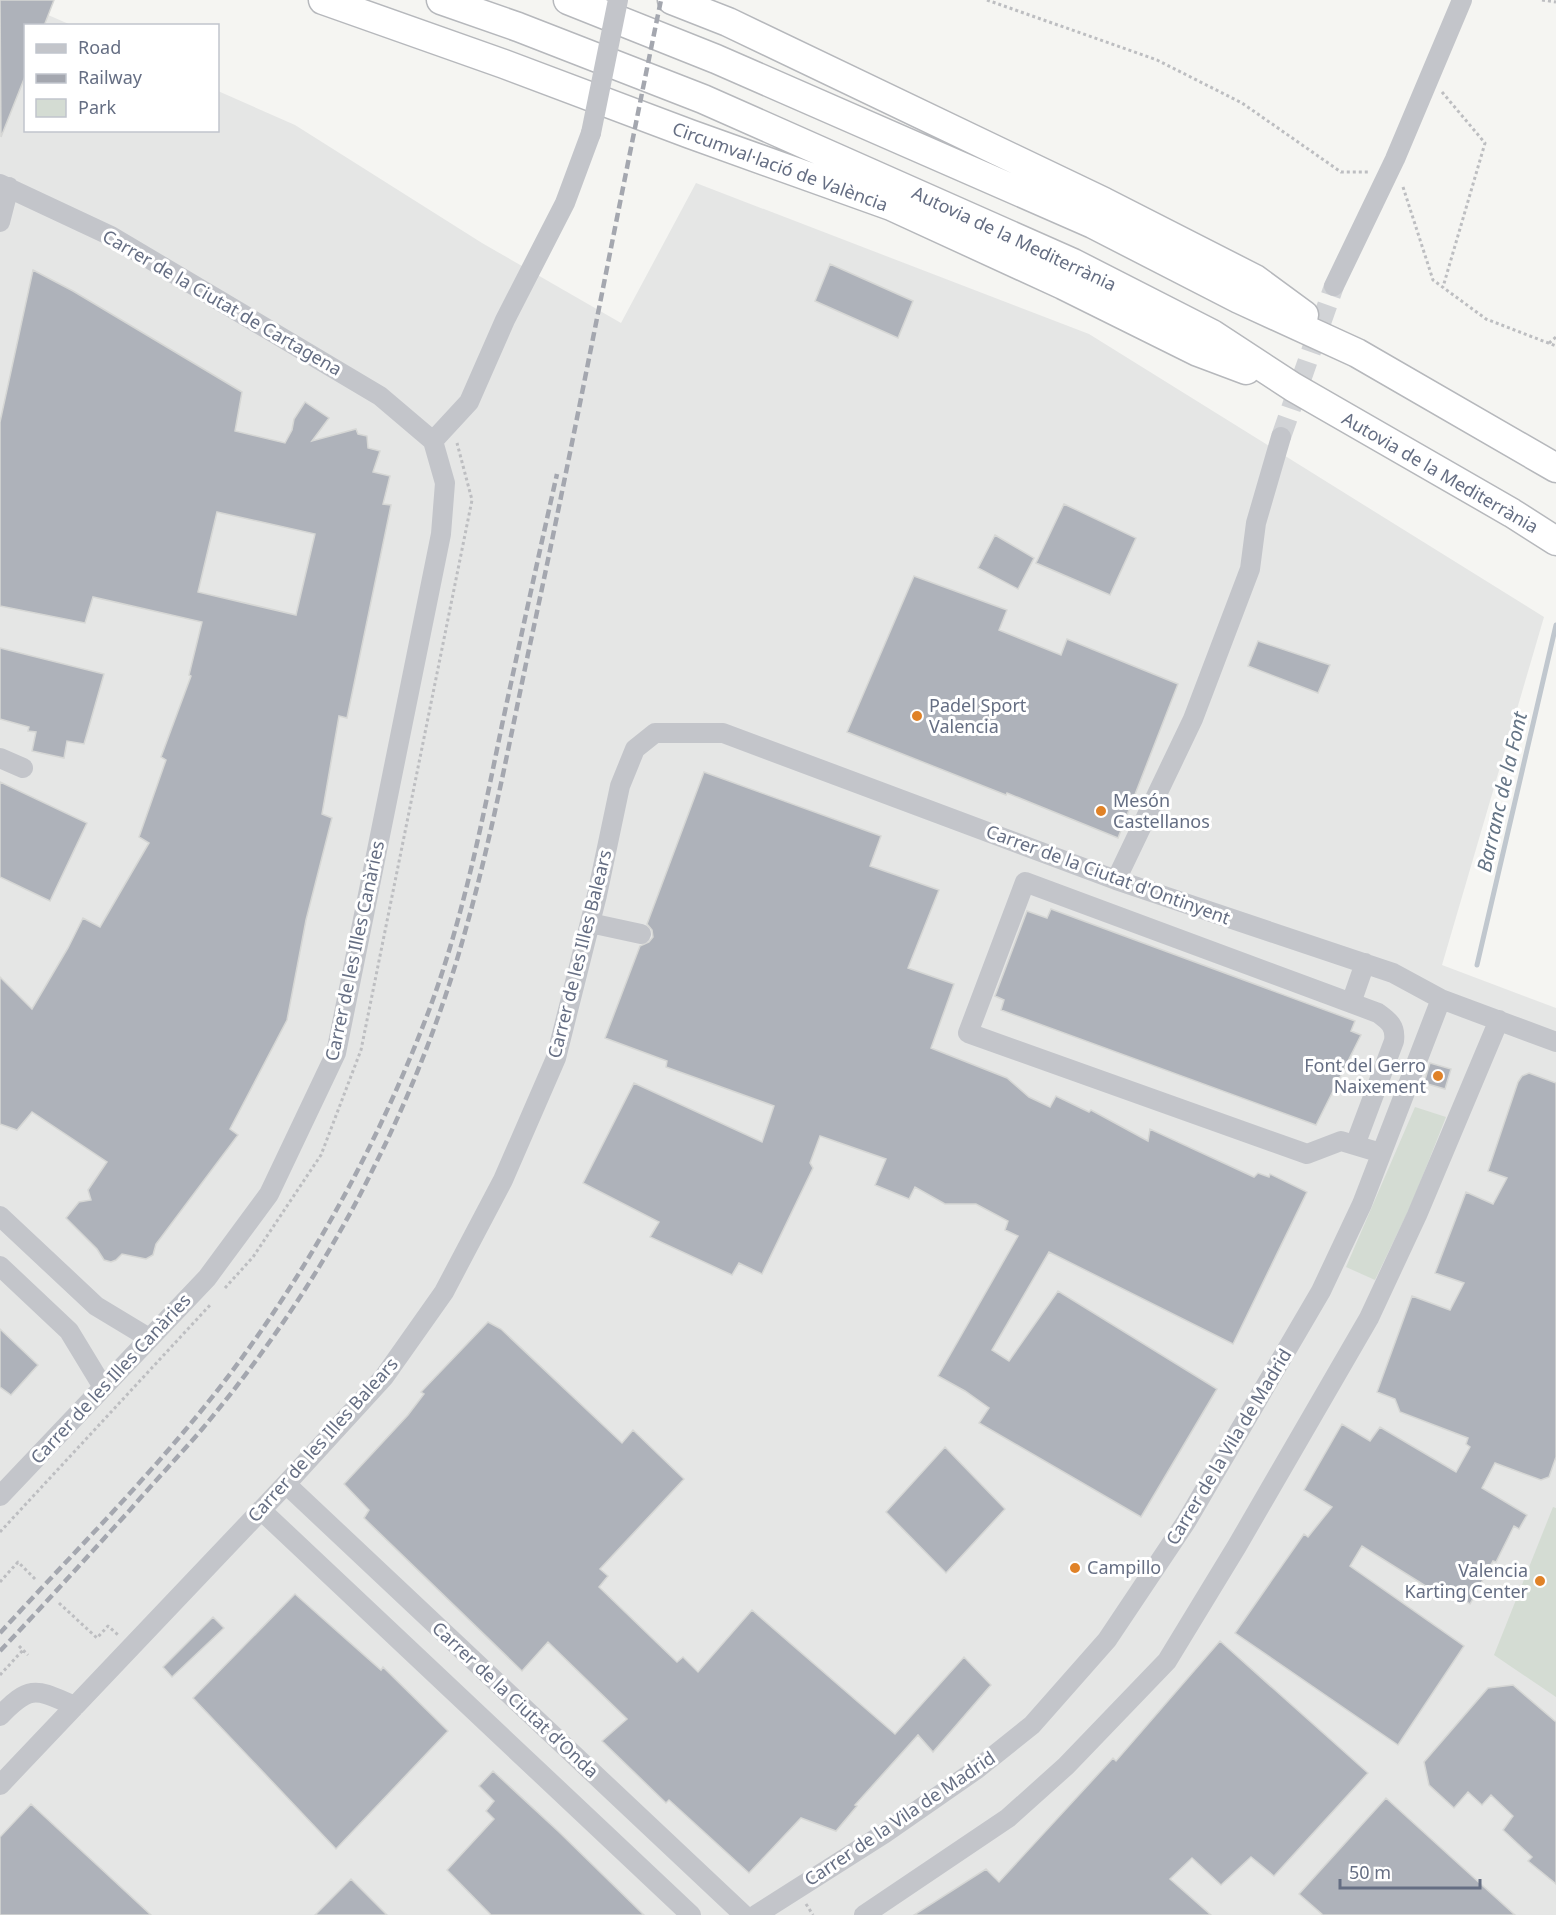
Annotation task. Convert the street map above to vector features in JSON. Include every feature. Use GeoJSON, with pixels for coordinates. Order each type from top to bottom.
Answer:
{"type":"FeatureCollection","features":[{"type":"Feature","properties":{"kind":"highway","name":"Circumval·lació de València"},"geometry":{"type":"LineString","coordinates":[[323,0],[891,206],[1062,285],[1198,352],[1293,387]]}},
{"type":"Feature","properties":{"kind":"highway","name":"Autovia de la Mediterrània"},"geometry":{"type":"LineString","coordinates":[[441,0],[518,27],[703,99],[1073,263],[1212,334],[1293,387],[1512,513],[1556,541]]}},
{"type":"Feature","properties":{"kind":"highway"},"geometry":{"type":"LineString","coordinates":[[568,0],[716,59],[1093,224],[1239,299],[1357,352]]}},
{"type":"Feature","properties":{"kind":"highway"},"geometry":{"type":"LineString","coordinates":[[672,0],[728,22],[1094,197],[1255,279],[1357,352],[1556,468]]}},
{"type":"Feature","properties":{"kind":"street"},"geometry":{"type":"LineString","coordinates":[[433,441],[469,402],[505,320],[565,203],[591,133],[618,0]]}},
{"type":"Feature","properties":{"kind":"street"},"geometry":{"type":"LineString","coordinates":[[1334,286],[1392,166],[1462,0]]}},
{"type":"Feature","properties":{"kind":"street"},"geometry":{"type":"LineString","coordinates":[[0,222],[5,186]]}},
{"type":"Feature","properties":{"kind":"street","name":"Carrer de la Ciutat de Cartagena"},"geometry":{"type":"LineString","coordinates":[[5,186],[111,236],[380,396],[433,441]]}},
{"type":"Feature","properties":{"kind":"street"},"geometry":{"type":"LineString","coordinates":[[1116,880],[1192,719],[1250,569],[1256,523],[1281,437]]}},
{"type":"Feature","properties":{"kind":"street","name":"Carrer de les Illes Canàries"},"geometry":{"type":"LineString","coordinates":[[0,1496],[207,1278],[269,1194],[336,1053],[441,534],[445,483],[433,441]]}},
{"type":"Feature","properties":{"kind":"street","name":"Carrer de la Ciutat d'Ontinyent"},"geometry":{"type":"LineString","coordinates":[[655,733],[723,734],[1116,880],[1393,973],[1441,999],[1556,1042]]}},
{"type":"Feature","properties":{"kind":"street","name":"Carrer de les Illes Balears"},"geometry":{"type":"LineString","coordinates":[[0,1785],[285,1485],[384,1377],[444,1292],[503,1180],[556,1058],[590,923],[620,786],[634,749],[655,733]]}},
{"type":"Feature","properties":{"kind":"street"},"geometry":{"type":"LineString","coordinates":[[0,758],[23,768]]}},
{"type":"Feature","properties":{"kind":"street"},"geometry":{"type":"LineString","coordinates":[[1355,1144],[1394,1041],[1396,1032],[1390,1022],[1378,1013],[1025,882],[968,1033],[1307,1154],[1341,1141],[1381,1153]]}},
{"type":"Feature","properties":{"kind":"street"},"geometry":{"type":"LineString","coordinates":[[590,923],[642,934]]}},
{"type":"Feature","properties":{"kind":"street"},"geometry":{"type":"LineString","coordinates":[[1351,1003],[1365,963]]}},
{"type":"Feature","properties":{"kind":"street","name":"Carrer de la Vila de Madrid"},"geometry":{"type":"LineString","coordinates":[[756,1915],[885,1833],[977,1768],[1032,1725],[1107,1640],[1186,1522],[1321,1291],[1362,1204],[1441,999]]}},
{"type":"Feature","properties":{"kind":"street"},"geometry":{"type":"LineString","coordinates":[[864,1915],[1008,1818],[1066,1766],[1167,1661],[1237,1546],[1369,1318],[1417,1215],[1499,1020]]}},
{"type":"Feature","properties":{"kind":"street"},"geometry":{"type":"LineString","coordinates":[[0,1216],[96,1306],[149,1338]]}},
{"type":"Feature","properties":{"kind":"street"},"geometry":{"type":"LineString","coordinates":[[0,1266],[69,1331],[104,1387]]}},
{"type":"Feature","properties":{"kind":"street","name":"Carrer de la Ciutat d’Onda"},"geometry":{"type":"LineString","coordinates":[[285,1485],[744,1915]]}},
{"type":"Feature","properties":{"kind":"street","name":"Carrer de la Ciutat d’Onda"},"geometry":{"type":"LineString","coordinates":[[261,1510],[691,1915]]}},
{"type":"Feature","properties":{"kind":"street"},"geometry":{"type":"LineString","coordinates":[[0,1716],[15,1700],[31,1692],[44,1693],[75,1706]]}},
{"type":"Feature","properties":{"kind":"path"},"geometry":{"type":"LineString","coordinates":[[987,0],[1156,60],[1242,103],[1341,172],[1392,166],[1433,280],[1486,319],[1556,346]]}},
{"type":"Feature","properties":{"kind":"path"},"geometry":{"type":"LineString","coordinates":[[1542,0],[1556,2]]}},
{"type":"Feature","properties":{"kind":"path"},"geometry":{"type":"LineString","coordinates":[[1430,77],[1485,143],[1443,287]]}},
{"type":"Feature","properties":{"kind":"path"},"geometry":{"type":"LineString","coordinates":[[1549,343],[1556,337]]}},
{"type":"Feature","properties":{"kind":"path"},"geometry":{"type":"LineString","coordinates":[[222,1291],[253,1257],[321,1155],[361,1050],[472,500],[458,445],[447,425]]}},
{"type":"Feature","properties":{"kind":"path"},"geometry":{"type":"LineString","coordinates":[[0,1532],[215,1300]]}},
{"type":"Feature","properties":{"kind":"path"},"geometry":{"type":"LineString","coordinates":[[0,1582],[18,1562],[36,1580]]}},
{"type":"Feature","properties":{"kind":"path"},"geometry":{"type":"LineString","coordinates":[[59,1603],[97,1638]]}},
{"type":"Feature","properties":{"kind":"path"},"geometry":{"type":"LineString","coordinates":[[19,1646],[28,1654]]}},
{"type":"Feature","properties":{"kind":"path"},"geometry":{"type":"LineString","coordinates":[[0,1675],[23,1650]]}},
{"type":"Feature","properties":{"kind":"shaded area"},"geometry":{"type":"Polygon","coordinates":[[[0,0],[14,0],[69,24],[24,24],[24,132],[219,132],[219,91],[295,125],[482,243],[621,323],[696,183],[1089,334],[1544,617],[1442,965],[1556,1008],[1556,1915],[0,1915],[0,0]]]}},
{"type":"Feature","properties":{"kind":"green space"},"geometry":{"type":"Polygon","coordinates":[[[1415,1107],[1446,1117],[1412,1203],[1375,1280],[1346,1267],[1415,1107]]]}},
{"type":"Feature","properties":{"kind":"green space","name":"Valencia Karting Center"},"geometry":{"type":"Polygon","coordinates":[[[1553,1507],[1556,1508],[1556,1697],[1494,1655],[1553,1507]]]}},
{"type":"Feature","properties":{"kind":"building"},"geometry":{"type":"Polygon","coordinates":[[[0,0],[54,0],[45,24],[24,24],[24,79],[1,137],[0,0]]]}},
{"type":"Feature","properties":{"kind":"building"},"geometry":{"type":"Polygon","coordinates":[[[830,264],[913,301],[898,338],[815,301],[830,264]]]}},
{"type":"Feature","properties":{"kind":"building"},"geometry":{"type":"Polygon","coordinates":[[[33,270],[73,291],[242,392],[235,431],[285,443],[292,430],[294,419],[305,402],[329,418],[312,441],[356,429],[358,434],[367,436],[368,448],[380,451],[373,472],[390,476],[383,504],[391,505],[347,718],[339,716],[322,814],[332,818],[306,920],[287,1020],[230,1129],[238,1135],[156,1244],[153,1255],[146,1259],[122,1254],[111,1262],[104,1260],[97,1249],[66,1218],[79,1202],[91,1200],[88,1190],[107,1162],[32,1112],[17,1130],[0,1124],[0,977],[32,1009],[83,918],[100,927],[149,843],[139,837],[166,760],[161,757],[191,676],[189,675],[202,622],[93,597],[85,623],[0,606],[0,422],[33,270]],[[217,512],[198,592],[296,615],[315,534],[217,512]]]}},
{"type":"Feature","properties":{"kind":"building"},"geometry":{"type":"Polygon","coordinates":[[[1064,504],[1136,538],[1110,595],[1036,563],[1064,504]]]}},
{"type":"Feature","properties":{"kind":"building"},"geometry":{"type":"Polygon","coordinates":[[[995,535],[1034,558],[1018,589],[978,568],[995,535]]]}},
{"type":"Feature","properties":{"kind":"building"},"geometry":{"type":"Polygon","coordinates":[[[914,576],[1007,610],[999,630],[1061,655],[1067,639],[1178,684],[1118,838],[847,732],[914,576]]]}},
{"type":"Feature","properties":{"kind":"building"},"geometry":{"type":"Polygon","coordinates":[[[1258,641],[1330,665],[1318,693],[1248,666],[1258,641]]]}},
{"type":"Feature","properties":{"kind":"building"},"geometry":{"type":"Polygon","coordinates":[[[0,648],[104,674],[84,744],[67,741],[64,758],[32,751],[36,732],[28,731],[29,727],[0,719],[0,648]]]}},
{"type":"Feature","properties":{"kind":"building"},"geometry":{"type":"Polygon","coordinates":[[[704,772],[881,836],[870,866],[939,890],[908,968],[954,984],[931,1048],[1007,1078],[1029,1097],[1050,1107],[1056,1096],[1089,1112],[1091,1110],[1148,1141],[1150,1129],[1254,1177],[1258,1173],[1269,1177],[1270,1174],[1307,1192],[1233,1344],[1049,1252],[992,1350],[1009,1361],[1058,1291],[1217,1389],[1141,1517],[979,1423],[989,1408],[938,1376],[1018,1236],[1005,1230],[1008,1221],[976,1204],[945,1204],[915,1187],[909,1199],[875,1185],[886,1159],[820,1136],[810,1163],[813,1168],[762,1274],[739,1263],[732,1275],[650,1237],[659,1222],[583,1183],[634,1083],[762,1142],[774,1106],[666,1067],[667,1061],[605,1038],[640,946],[649,942],[653,937],[652,930],[647,924],[704,772]]]}},
{"type":"Feature","properties":{"kind":"building"},"geometry":{"type":"Polygon","coordinates":[[[0,782],[87,823],[50,901],[0,877],[0,782]]]}},
{"type":"Feature","properties":{"kind":"building"},"geometry":{"type":"Polygon","coordinates":[[[1051,909],[1355,1021],[1351,1031],[1361,1035],[1316,1125],[1001,1010],[1004,1000],[995,996],[1027,911],[1047,918],[1051,909]]]}},
{"type":"Feature","properties":{"kind":"building","name":"Font del Gerro Naixement"},"geometry":{"type":"Polygon","coordinates":[[[1430,1063],[1451,1069],[1445,1089],[1424,1083],[1430,1063]]]}},
{"type":"Feature","properties":{"kind":"building"},"geometry":{"type":"Polygon","coordinates":[[[1529,1073],[1556,1083],[1556,1457],[1549,1477],[1541,1480],[1495,1463],[1482,1488],[1527,1515],[1519,1529],[1514,1526],[1496,1562],[1493,1561],[1470,1604],[1452,1592],[1448,1600],[1362,1546],[1350,1566],[1464,1646],[1398,1745],[1235,1633],[1304,1534],[1308,1537],[1332,1507],[1304,1490],[1342,1424],[1370,1441],[1380,1427],[1456,1472],[1470,1447],[1466,1444],[1468,1438],[1400,1412],[1395,1399],[1377,1392],[1412,1296],[1450,1310],[1464,1283],[1435,1273],[1466,1192],[1493,1204],[1507,1178],[1488,1171],[1518,1082],[1522,1076],[1529,1073]]]}},
{"type":"Feature","properties":{"kind":"building"},"geometry":{"type":"Polygon","coordinates":[[[488,1322],[501,1329],[622,1443],[633,1430],[684,1479],[600,1569],[608,1576],[599,1587],[677,1662],[683,1657],[698,1672],[752,1610],[895,1734],[964,1657],[991,1685],[933,1752],[918,1735],[855,1805],[857,1806],[836,1831],[801,1818],[749,1873],[669,1800],[666,1803],[602,1741],[627,1719],[548,1642],[522,1671],[364,1518],[369,1510],[344,1484],[408,1415],[424,1394],[421,1392],[488,1322]]]}},
{"type":"Feature","properties":{"kind":"building"},"geometry":{"type":"Polygon","coordinates":[[[0,1329],[38,1365],[11,1395],[0,1387],[0,1329]]]}},
{"type":"Feature","properties":{"kind":"building"},"geometry":{"type":"Polygon","coordinates":[[[945,1447],[1005,1509],[946,1573],[886,1512],[945,1447]]]}},
{"type":"Feature","properties":{"kind":"building"},"geometry":{"type":"Polygon","coordinates":[[[295,1594],[381,1670],[383,1667],[448,1731],[336,1849],[193,1698],[295,1594]]]}},
{"type":"Feature","properties":{"kind":"building"},"geometry":{"type":"Polygon","coordinates":[[[213,1617],[224,1628],[172,1677],[163,1667],[213,1617]]]}},
{"type":"Feature","properties":{"kind":"building"},"geometry":{"type":"Polygon","coordinates":[[[1220,1641],[1368,1773],[1274,1876],[1251,1857],[1221,1885],[1192,1858],[1170,1879],[1211,1915],[914,1915],[986,1869],[999,1882],[1113,1758],[1116,1761],[1220,1641]]]}},
{"type":"Feature","properties":{"kind":"building"},"geometry":{"type":"Polygon","coordinates":[[[1513,1685],[1556,1722],[1556,1884],[1528,1861],[1532,1857],[1503,1830],[1513,1816],[1491,1795],[1482,1805],[1468,1792],[1454,1808],[1429,1785],[1424,1762],[1488,1688],[1513,1685]]]}},
{"type":"Feature","properties":{"kind":"building"},"geometry":{"type":"Polygon","coordinates":[[[493,1771],[644,1915],[491,1915],[447,1870],[494,1819],[486,1811],[494,1801],[479,1786],[493,1771]]]}},
{"type":"Feature","properties":{"kind":"building"},"geometry":{"type":"Polygon","coordinates":[[[1386,1798],[1515,1915],[1323,1915],[1299,1894],[1386,1798]]]}},
{"type":"Feature","properties":{"kind":"building"},"geometry":{"type":"Polygon","coordinates":[[[31,1804],[151,1915],[0,1915],[0,1837],[31,1804]]]}},
{"type":"Feature","properties":{"kind":"building"},"geometry":{"type":"Polygon","coordinates":[[[351,1879],[387,1915],[315,1915],[351,1879]]]}},
{"type":"Feature","properties":{"kind":"waterway","name":"Barranc de la Font"},"geometry":{"type":"LineString","coordinates":[[1477,965],[1556,625]]}},
{"type":"Feature","properties":{"kind":"tunnel"},"geometry":{"type":"LineString","coordinates":[[1281,437],[1334,286]]}},
{"type":"Feature","properties":{"kind":"railway"},"geometry":{"type":"LineString","coordinates":[[0,1651],[194,1438],[274,1336],[337,1237],[387,1141],[424,1056],[445,998],[473,904],[490,833],[661,0]]}},
{"type":"Feature","properties":{"kind":"railway"},"geometry":{"type":"LineString","coordinates":[[0,1633],[157,1463],[216,1392],[272,1315],[298,1274],[370,1147],[428,1013],[462,907],[557,474]]}},
{"type":"Feature","properties":{"kind":"place","name":"Padel Sport Valencia"},"geometry":{"type":"Point","coordinates":[917,716]}},
{"type":"Feature","properties":{"kind":"place","name":"Mesón Castellanos"},"geometry":{"type":"Point","coordinates":[1101,811]}},
{"type":"Feature","properties":{"kind":"place","name":"Font del Gerro Naixement"},"geometry":{"type":"Point","coordinates":[1438,1076]}},
{"type":"Feature","properties":{"kind":"place","name":"Campillo"},"geometry":{"type":"Point","coordinates":[1075,1568]}},
{"type":"Feature","properties":{"kind":"place","name":"Valencia Karting Center"},"geometry":{"type":"Point","coordinates":[1540,1581]}}]}
